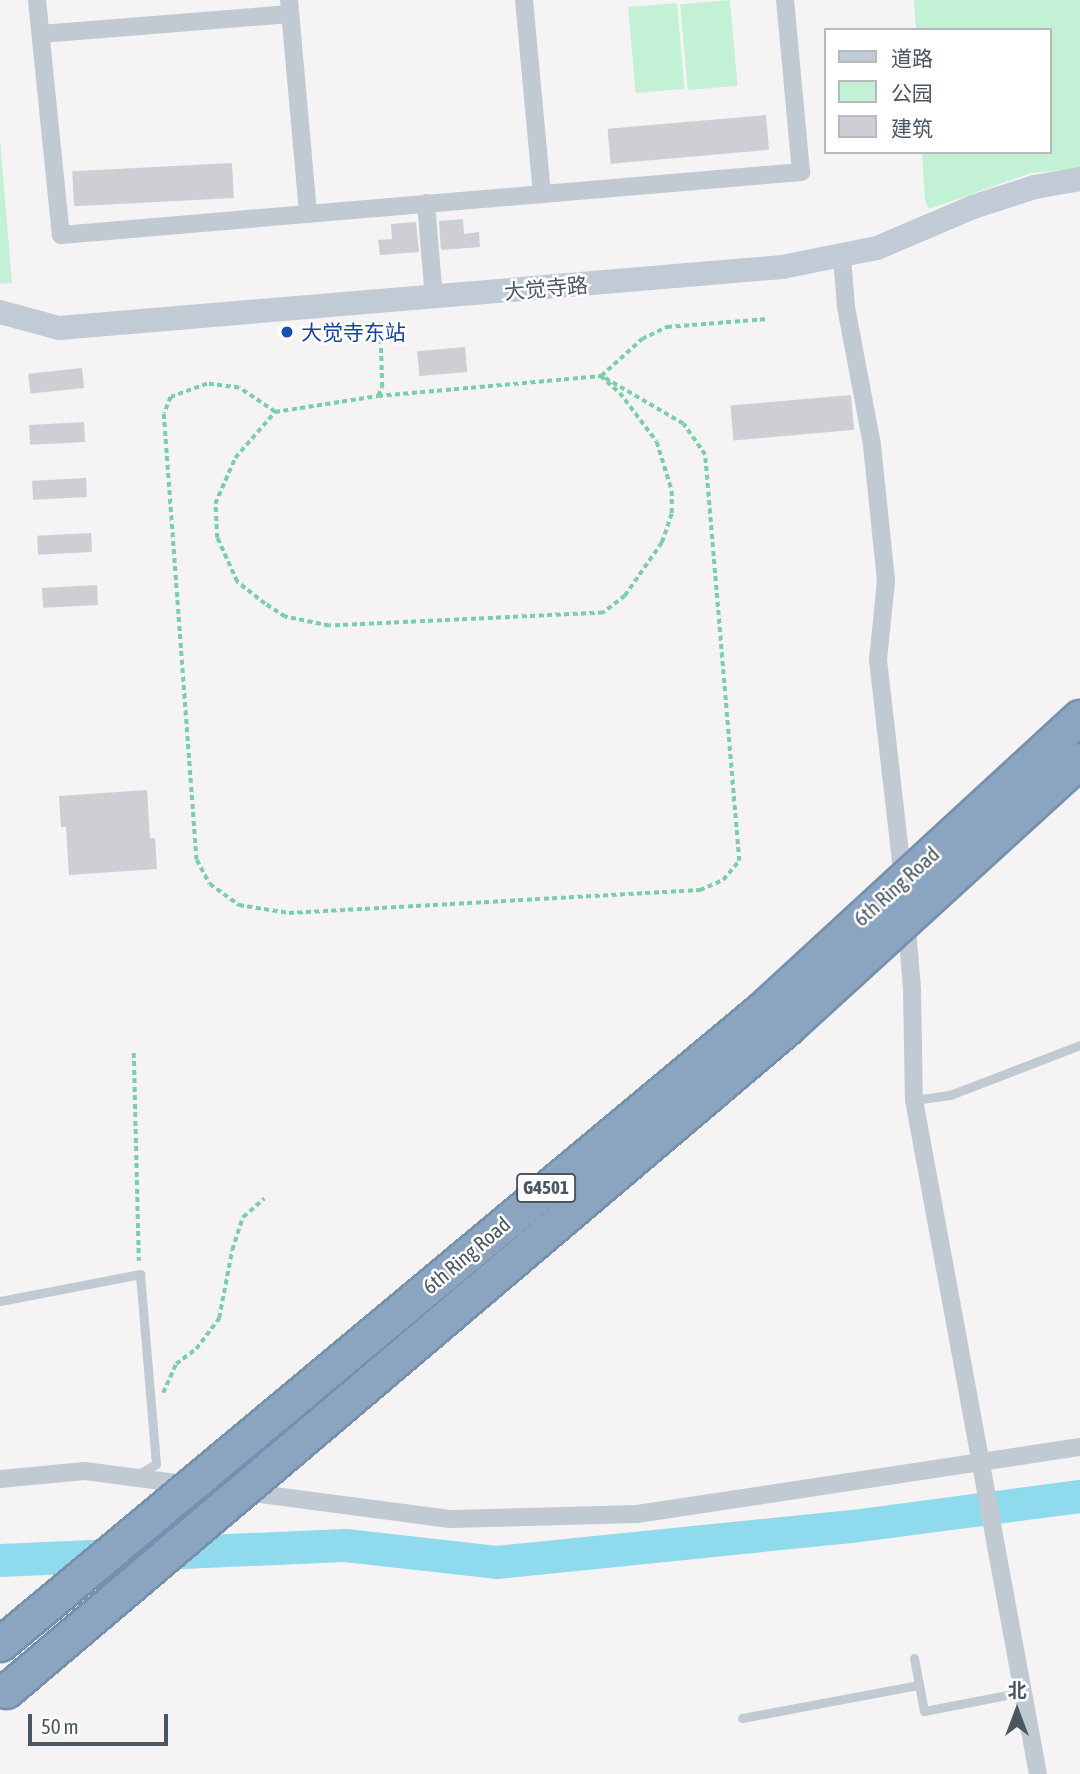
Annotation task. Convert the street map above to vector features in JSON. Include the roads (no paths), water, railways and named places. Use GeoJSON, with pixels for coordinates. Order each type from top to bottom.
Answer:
{"type":"FeatureCollection","features":[{"type":"Feature","properties":{"kind":"highway","name":"6th Ring Road"},"geometry":{"type":"LineString","coordinates":[[0,1644],[761,1010],[1080,718]]}},
{"type":"Feature","properties":{"kind":"highway","name":"6th Ring Road"},"geometry":{"type":"LineString","coordinates":[[6,1691],[788,1027],[1080,760]]}},
{"type":"Feature","properties":{"kind":"main road","name":"大觉寺路"},"geometry":{"type":"LineString","coordinates":[[0,312],[39,325],[59,328],[782,267],[877,248],[973,207],[1035,187],[1080,179]]}},
{"type":"Feature","properties":{"kind":"street"},"geometry":{"type":"LineString","coordinates":[[37,0],[61,235],[801,172],[785,0]]}},
{"type":"Feature","properties":{"kind":"street"},"geometry":{"type":"LineString","coordinates":[[523,0],[542,194]]}},
{"type":"Feature","properties":{"kind":"street"},"geometry":{"type":"LineString","coordinates":[[41,34],[289,7],[308,214]]}},
{"type":"Feature","properties":{"kind":"street"},"geometry":{"type":"LineString","coordinates":[[426,203],[434,298]]}},
{"type":"Feature","properties":{"kind":"street"},"geometry":{"type":"LineString","coordinates":[[842,257],[846,307],[872,445],[886,581],[878,660],[899,829],[912,989],[914,1100],[1038,1774]]}},
{"type":"Feature","properties":{"kind":"street"},"geometry":{"type":"LineString","coordinates":[[0,1479],[85,1471],[450,1519],[638,1514],[1080,1447]]}},
{"type":"Feature","properties":{"kind":"lane"},"geometry":{"type":"LineString","coordinates":[[914,1100],[950,1095],[1080,1045]]}},
{"type":"Feature","properties":{"kind":"lane"},"geometry":{"type":"LineString","coordinates":[[0,1301],[139,1274],[156,1464],[132,1477]]}},
{"type":"Feature","properties":{"kind":"lane"},"geometry":{"type":"LineString","coordinates":[[914,1658],[924,1711],[1023,1692]]}},
{"type":"Feature","properties":{"kind":"lane"},"geometry":{"type":"LineString","coordinates":[[742,1718],[919,1685]]}},
{"type":"Feature","properties":{"kind":"waterway"},"geometry":{"type":"LineString","coordinates":[[0,1560],[345,1545],[496,1562],[852,1526],[1080,1496]]}},
{"type":"Feature","properties":{"kind":"place","name":"大觉寺东站"},"geometry":{"type":"Point","coordinates":[287,332]}}]}
